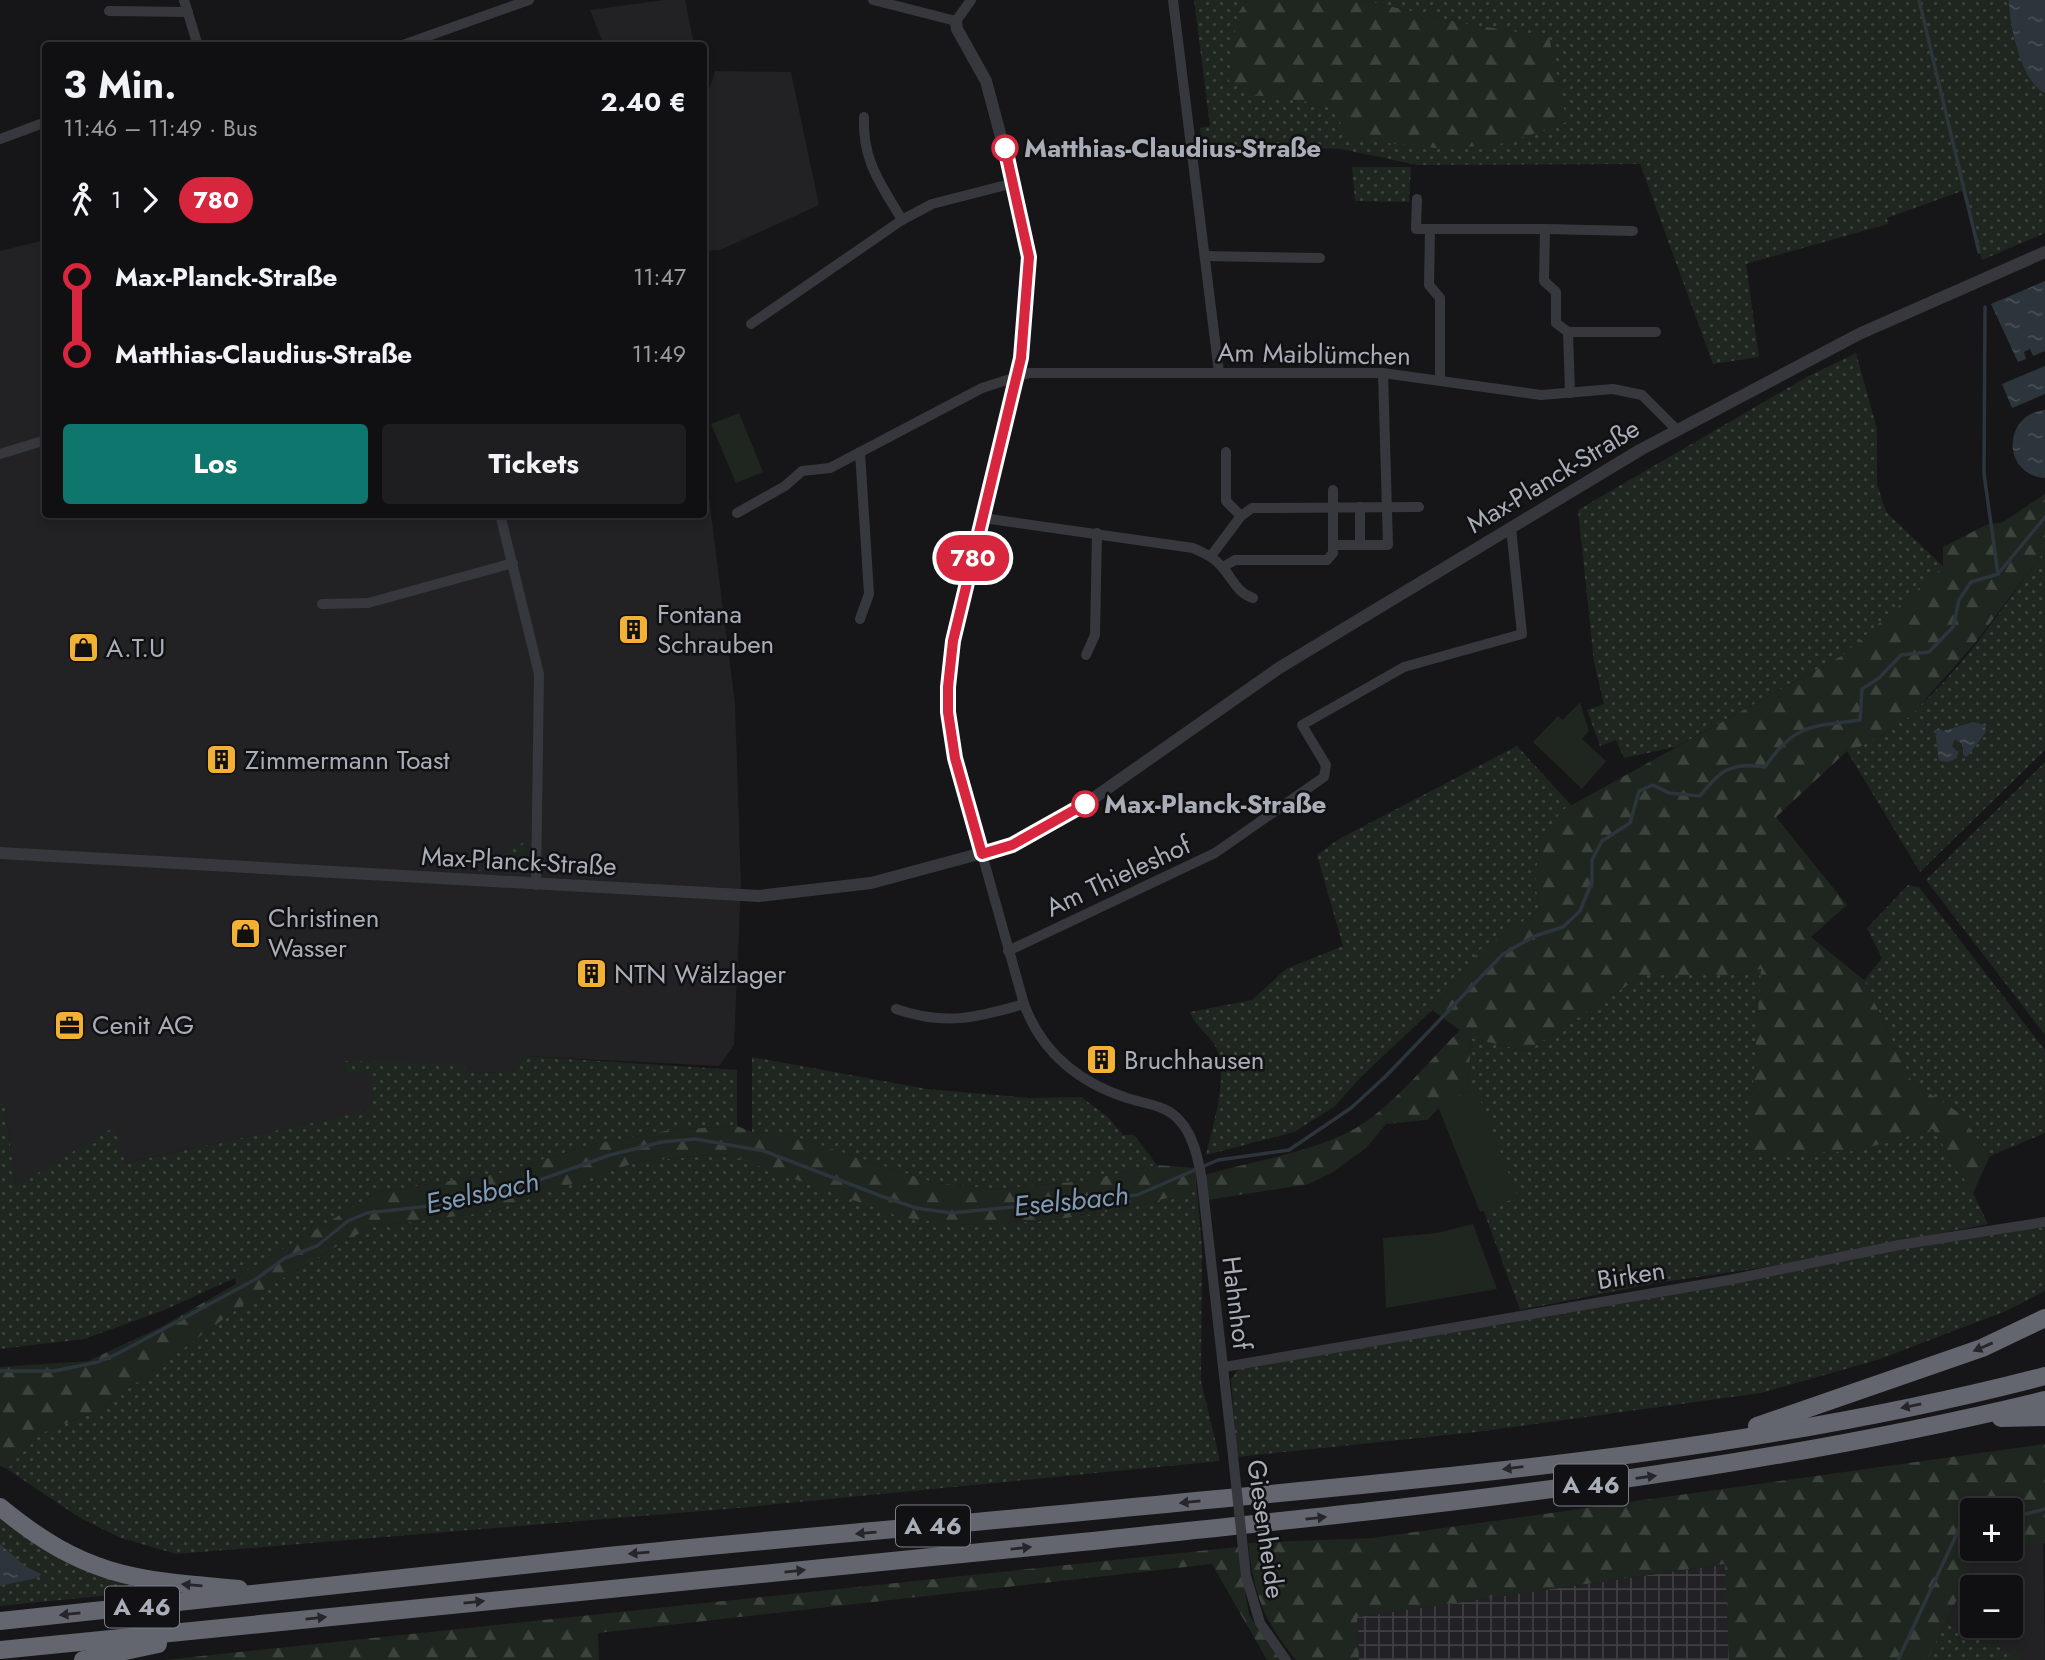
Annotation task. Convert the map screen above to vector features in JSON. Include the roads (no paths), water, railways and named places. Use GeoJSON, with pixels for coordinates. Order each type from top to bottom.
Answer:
{"type":"FeatureCollection","features":[{"type":"Feature","properties":{"kind":"highway"},"geometry":{"type":"LineString","coordinates":[[1704,1444],[1982,1348],[2045,1318]]}},
{"type":"Feature","properties":{"kind":"highway","name":"A 46"},"geometry":{"type":"LineString","coordinates":[[0,1621],[610,1556],[1386,1482],[1704,1444],[1884,1412],[2045,1376]]}},
{"type":"Feature","properties":{"kind":"highway","name":"A 46"},"geometry":{"type":"LineString","coordinates":[[0,1650],[1476,1499],[1697,1469],[2045,1400]]}},
{"type":"Feature","properties":{"kind":"highway"},"geometry":{"type":"LineString","coordinates":[[1952,1420],[2045,1417]]}},
{"type":"Feature","properties":{"kind":"highway"},"geometry":{"type":"LineString","coordinates":[[0,1507],[50,1545],[85,1563],[125,1576],[159,1582],[284,1592]]}},
{"type":"Feature","properties":{"kind":"highway"},"geometry":{"type":"LineString","coordinates":[[83,1660],[248,1625]]}},
{"type":"Feature","properties":{"kind":"street"},"geometry":{"type":"LineString","coordinates":[[184,0],[197,42]]}},
{"type":"Feature","properties":{"kind":"street"},"geometry":{"type":"LineString","coordinates":[[411,42],[530,0]]}},
{"type":"Feature","properties":{"kind":"street"},"geometry":{"type":"LineString","coordinates":[[873,0],[956,21]]}},
{"type":"Feature","properties":{"kind":"street"},"geometry":{"type":"LineString","coordinates":[[971,0],[956,21],[957,29],[986,81],[1014,183],[1029,257],[1018,375],[953,641],[948,712],[955,758],[982,854]]}},
{"type":"Feature","properties":{"kind":"street"},"geometry":{"type":"LineString","coordinates":[[1173,0],[1219,373]]}},
{"type":"Feature","properties":{"kind":"street"},"geometry":{"type":"LineString","coordinates":[[109,11],[188,12]]}},
{"type":"Feature","properties":{"kind":"street"},"geometry":{"type":"LineString","coordinates":[[864,117],[863,141],[867,159],[902,220]]}},
{"type":"Feature","properties":{"kind":"street"},"geometry":{"type":"LineString","coordinates":[[0,139],[42,123]]}},
{"type":"Feature","properties":{"kind":"street"},"geometry":{"type":"LineString","coordinates":[[751,324],[902,220],[932,204],[1014,183]]}},
{"type":"Feature","properties":{"kind":"street"},"geometry":{"type":"LineString","coordinates":[[1416,199],[1416,229],[1633,231]]}},
{"type":"Feature","properties":{"kind":"street"},"geometry":{"type":"LineString","coordinates":[[1430,229],[1429,285],[1440,298],[1440,380]]}},
{"type":"Feature","properties":{"kind":"street"},"geometry":{"type":"LineString","coordinates":[[1545,229],[1544,281],[1556,292],[1556,324],[1568,332],[1656,332]]}},
{"type":"Feature","properties":{"kind":"street","name":"Max-Planck-Straße"},"geometry":{"type":"LineString","coordinates":[[0,853],[536,885],[787,895],[894,878],[982,854],[1012,845],[1088,802],[1279,668],[1677,430],[1858,334],[2045,252]]}},
{"type":"Feature","properties":{"kind":"street"},"geometry":{"type":"LineString","coordinates":[[1205,256],[1320,258]]}},
{"type":"Feature","properties":{"kind":"street"},"geometry":{"type":"LineString","coordinates":[[1568,332],[1570,393]]}},
{"type":"Feature","properties":{"kind":"street","name":"Am Maiblümchen"},"geometry":{"type":"LineString","coordinates":[[737,513],[785,486],[802,471],[830,468],[982,388],[1029,373],[1383,373],[1541,395],[1613,389],[1642,395],[1677,430]]}},
{"type":"Feature","properties":{"kind":"street"},"geometry":{"type":"LineString","coordinates":[[1333,545],[1388,545],[1383,373]]}},
{"type":"Feature","properties":{"kind":"street"},"geometry":{"type":"LineString","coordinates":[[0,454],[42,441]]}},
{"type":"Feature","properties":{"kind":"street"},"geometry":{"type":"LineString","coordinates":[[860,452],[869,594],[860,619]]}},
{"type":"Feature","properties":{"kind":"street"},"geometry":{"type":"LineString","coordinates":[[1226,452],[1226,501],[1241,516]]}},
{"type":"Feature","properties":{"kind":"street"},"geometry":{"type":"LineString","coordinates":[[1223,567],[1235,560],[1327,560],[1333,553],[1333,490]]}},
{"type":"Feature","properties":{"kind":"street"},"geometry":{"type":"LineString","coordinates":[[1360,507],[1360,545]]}},
{"type":"Feature","properties":{"kind":"street"},"geometry":{"type":"LineString","coordinates":[[1211,556],[1241,516],[1252,508],[1419,507]]}},
{"type":"Feature","properties":{"kind":"street"},"geometry":{"type":"LineString","coordinates":[[501,518],[533,642],[540,684],[536,885]]}},
{"type":"Feature","properties":{"kind":"street"},"geometry":{"type":"LineString","coordinates":[[983,518],[1175,544],[1211,556],[1223,567],[1240,593],[1254,598]]}},
{"type":"Feature","properties":{"kind":"street","name":"Am Thieleshof"},"geometry":{"type":"LineString","coordinates":[[1008,951],[1215,853],[1324,777],[1326,765],[1302,725],[1404,667],[1522,634],[1511,528]]}},
{"type":"Feature","properties":{"kind":"street"},"geometry":{"type":"LineString","coordinates":[[1086,655],[1095,635],[1097,533]]}},
{"type":"Feature","properties":{"kind":"street"},"geometry":{"type":"LineString","coordinates":[[323,604],[368,603],[513,563]]}},
{"type":"Feature","properties":{"kind":"street","name":"Hahnhof"},"geometry":{"type":"LineString","coordinates":[[982,854],[1024,1004],[1042,1041],[1073,1073],[1127,1098],[1164,1108],[1180,1121],[1199,1161],[1231,1438]]}},
{"type":"Feature","properties":{"kind":"street"},"geometry":{"type":"LineString","coordinates":[[896,1009],[925,1019],[970,1019],[1024,1004]]}},
{"type":"Feature","properties":{"kind":"street","name":"Birken"},"geometry":{"type":"LineString","coordinates":[[1224,1367],[1730,1280],[1899,1245],[2045,1222]]}},
{"type":"Feature","properties":{"kind":"street","name":"Giesenheide"},"geometry":{"type":"LineString","coordinates":[[1231,1438],[1246,1576],[1260,1623],[1286,1660]]}},
{"type":"Feature","properties":{"kind":"water"},"geometry":{"type":"Polygon","coordinates":[[[2009,0],[2045,0],[2045,93],[2029,77],[2023,65],[2014,37],[2009,0]]]}},
{"type":"Feature","properties":{"kind":"water"},"geometry":{"type":"Polygon","coordinates":[[[2045,281],[2045,351],[2033,356],[2030,349],[2024,352],[2026,359],[2018,362],[1991,304],[2045,281]]]}},
{"type":"Feature","properties":{"kind":"water"},"geometry":{"type":"Polygon","coordinates":[[[2045,366],[2045,394],[2012,408],[2002,384],[2045,366]]]}},
{"type":"Feature","properties":{"kind":"water"},"geometry":{"type":"Polygon","coordinates":[[[2045,410],[2044,478],[2030,474],[2020,466],[2014,456],[2013,444],[2015,432],[2021,422],[2031,414],[2045,410]]]}},
{"type":"Feature","properties":{"kind":"water"},"geometry":{"type":"Polygon","coordinates":[[[1973,722],[1985,725],[1986,732],[1967,757],[1963,755],[1963,745],[1955,739],[1952,746],[1958,752],[1957,758],[1949,762],[1939,761],[1935,731],[1938,728],[1943,731],[1973,722]]]}},
{"type":"Feature","properties":{"kind":"water"},"geometry":{"type":"Polygon","coordinates":[[[0,1544],[25,1566],[41,1574],[38,1578],[0,1586],[0,1544]]]}},
{"type":"Feature","properties":{"kind":"waterway"},"geometry":{"type":"LineString","coordinates":[[1919,0],[1979,252]]}},
{"type":"Feature","properties":{"kind":"waterway"},"geometry":{"type":"LineString","coordinates":[[1985,307],[1984,474],[1998,574]]}},
{"type":"Feature","properties":{"kind":"waterway","name":"Eselsbach"},"geometry":{"type":"LineString","coordinates":[[0,1371],[54,1371],[98,1362],[117,1354],[256,1279],[285,1258],[317,1246],[348,1221],[367,1213],[438,1205],[500,1194],[610,1155],[662,1142],[695,1139],[764,1151],[916,1208],[951,1213],[1137,1195],[1218,1160],[1289,1150],[1351,1108],[1385,1077],[1503,954],[1535,936],[1563,927],[1580,911],[1592,882],[1592,860],[1602,841],[1630,823],[1639,791],[1653,785],[1669,793],[1700,796],[1727,770],[1743,766],[1765,767],[1786,742],[1805,730],[1860,720],[1862,689],[1879,678],[1901,655],[1929,652],[1953,627],[1959,600],[1971,582],[1998,574],[2045,517]]}},
{"type":"Feature","properties":{"kind":"waterway"},"geometry":{"type":"LineString","coordinates":[[2023,1515],[2045,1509]]}},
{"type":"Feature","properties":{"kind":"waterway"},"geometry":{"type":"LineString","coordinates":[[1898,1660],[1960,1529]]}},
{"type":"Feature","properties":{"kind":"place","name":"Matthias-Claudius-Straße"},"geometry":{"type":"Point","coordinates":[1005,148]}},
{"type":"Feature","properties":{"kind":"place","name":"Fontana Schrauben"},"geometry":{"type":"Point","coordinates":[634,629]}},
{"type":"Feature","properties":{"kind":"place","name":"A.T.U"},"geometry":{"type":"Point","coordinates":[83,648]}},
{"type":"Feature","properties":{"kind":"place","name":"Zimmermann Toast"},"geometry":{"type":"Point","coordinates":[222,760]}},
{"type":"Feature","properties":{"kind":"place","name":"Max-Planck-Straße"},"geometry":{"type":"Point","coordinates":[1085,804]}},
{"type":"Feature","properties":{"kind":"place","name":"Christinen Wasser"},"geometry":{"type":"Point","coordinates":[245,933]}},
{"type":"Feature","properties":{"kind":"place","name":"NTN Wälzlager"},"geometry":{"type":"Point","coordinates":[591,974]}},
{"type":"Feature","properties":{"kind":"place","name":"Cenit AG"},"geometry":{"type":"Point","coordinates":[69,1025]}},
{"type":"Feature","properties":{"kind":"place","name":"Bruchhausen"},"geometry":{"type":"Point","coordinates":[1101,1060]}}]}
